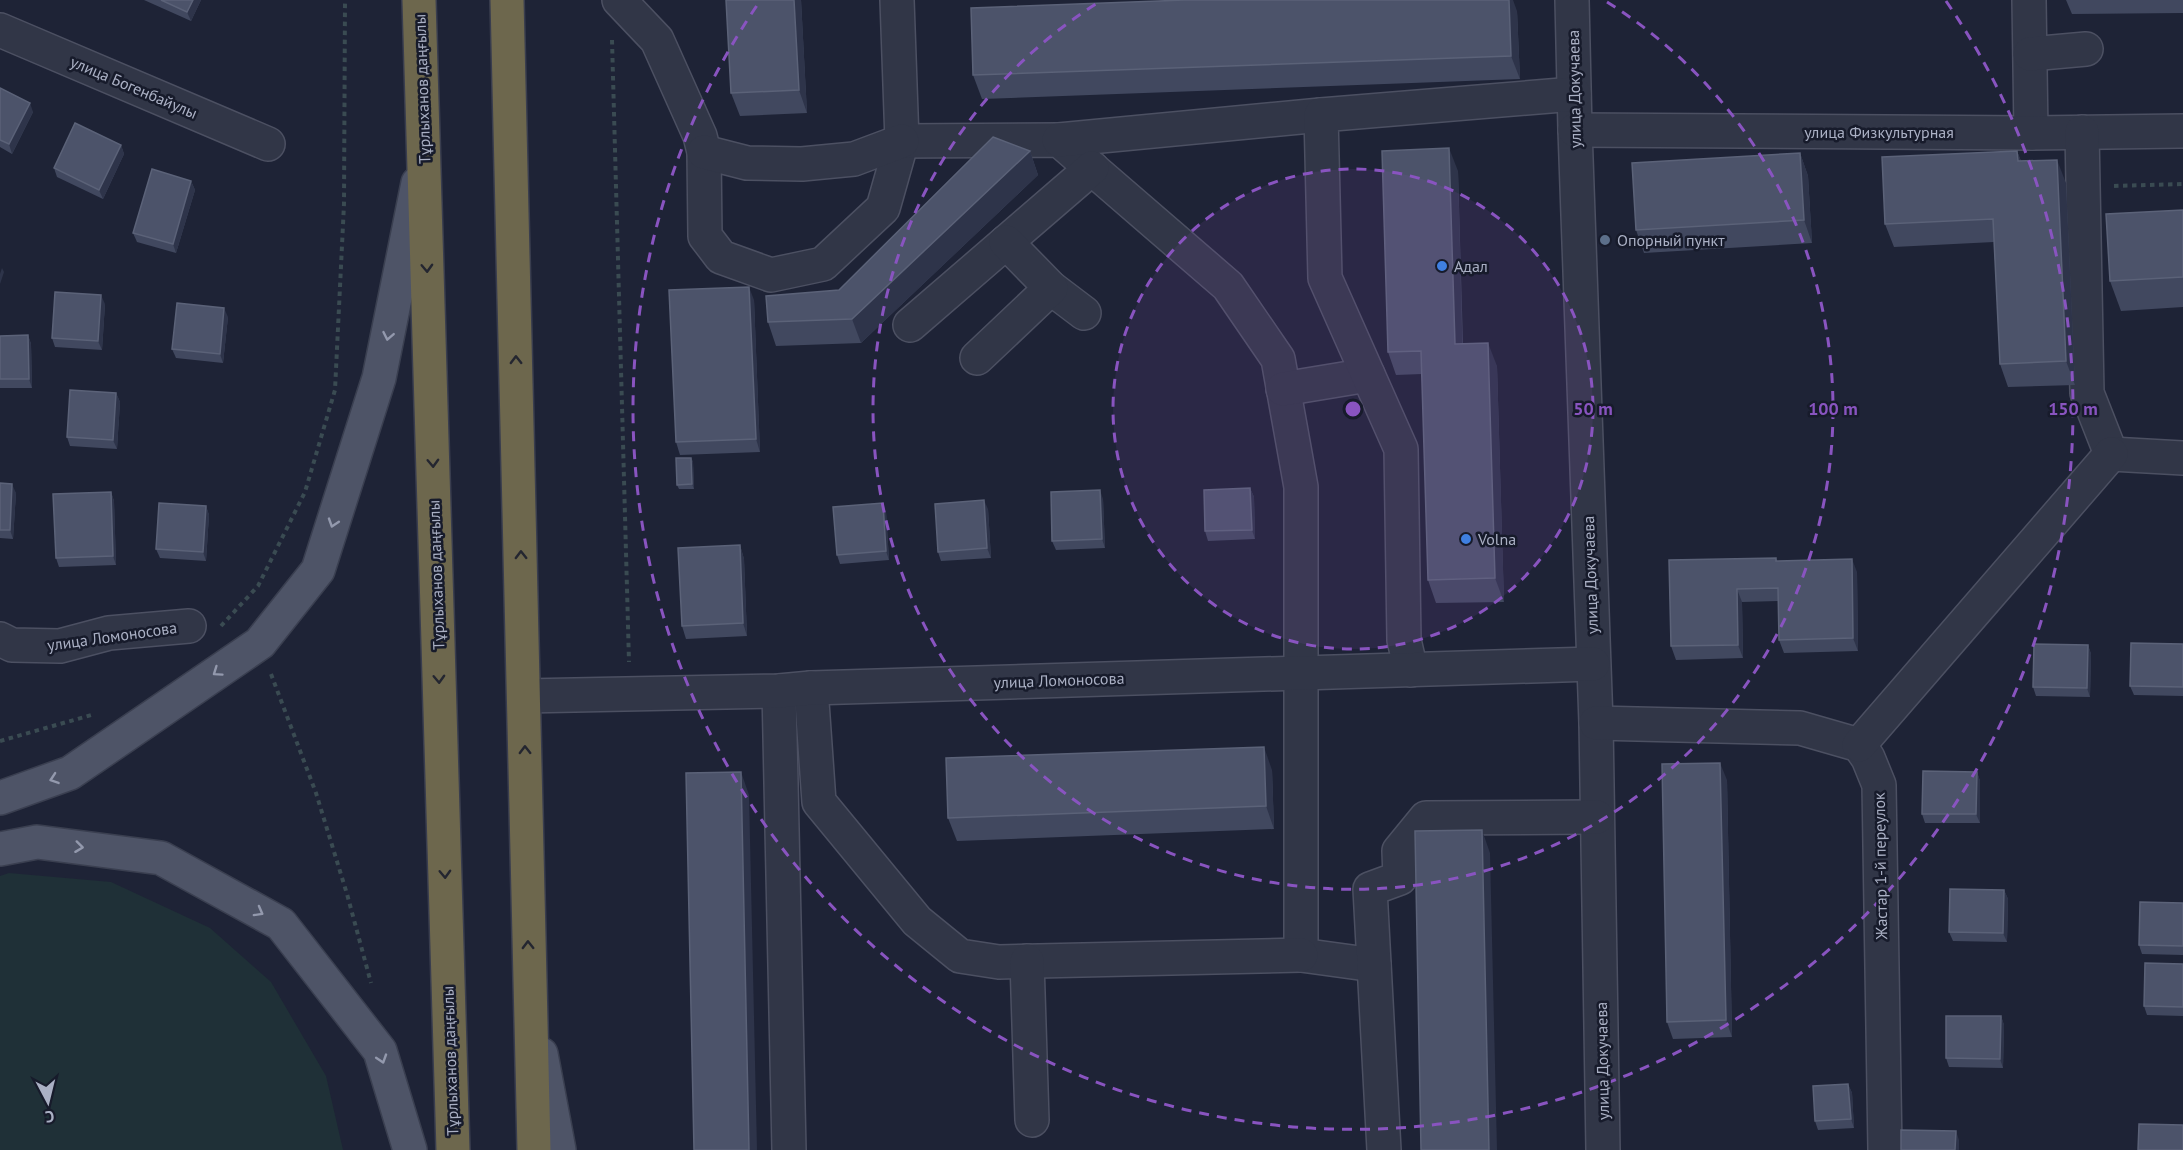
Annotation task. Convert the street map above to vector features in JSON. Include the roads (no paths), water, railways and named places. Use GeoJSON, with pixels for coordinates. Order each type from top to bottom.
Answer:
{"type":"FeatureCollection","features":[{"type":"Feature","properties":{"kind":"highway","name":"Тұрлыханов даңғылы"},"geometry":{"type":"LineString","coordinates":[[419,0],[453,1150]]}},
{"type":"Feature","properties":{"kind":"highway"},"geometry":{"type":"LineString","coordinates":[[507,0],[534,1150]]}},
{"type":"Feature","properties":{"kind":"main road"},"geometry":{"type":"LineString","coordinates":[[0,798],[70,773],[260,643],[318,570],[379,378],[424,155]]}},
{"type":"Feature","properties":{"kind":"main road"},"geometry":{"type":"LineString","coordinates":[[0,849],[37,842],[161,858],[281,924],[380,1051],[410,1150]]}},
{"type":"Feature","properties":{"kind":"main road"},"geometry":{"type":"LineString","coordinates":[[529,990],[559,1150]]}},
{"type":"Feature","properties":{"kind":"street"},"geometry":{"type":"LineString","coordinates":[[619,0],[657,40],[700,136],[704,152],[705,236],[721,256],[771,275],[823,264],[882,208],[902,141],[897,0]]}},
{"type":"Feature","properties":{"kind":"street","name":"улица Докучаева"},"geometry":{"type":"LineString","coordinates":[[1572,0],[1596,723],[1603,1150]]}},
{"type":"Feature","properties":{"kind":"street"},"geometry":{"type":"LineString","coordinates":[[2029,0],[2031,133]]}},
{"type":"Feature","properties":{"kind":"street","name":"улица Богенбайулы"},"geometry":{"type":"LineString","coordinates":[[0,30],[268,144]]}},
{"type":"Feature","properties":{"kind":"street"},"geometry":{"type":"LineString","coordinates":[[2030,54],[2086,49]]}},
{"type":"Feature","properties":{"kind":"street"},"geometry":{"type":"LineString","coordinates":[[704,152],[747,163],[802,164],[854,159],[902,141],[1059,140],[1574,94]]}},
{"type":"Feature","properties":{"kind":"street"},"geometry":{"type":"LineString","coordinates":[[1321,115],[1325,278],[1401,449],[1404,640],[1411,670]]}},
{"type":"Feature","properties":{"kind":"street","name":"улица Физкультурная"},"geometry":{"type":"LineString","coordinates":[[1575,130],[2031,133],[2183,131]]}},
{"type":"Feature","properties":{"kind":"street"},"geometry":{"type":"LineString","coordinates":[[2082,132],[2087,393],[2111,454]]}},
{"type":"Feature","properties":{"kind":"street"},"geometry":{"type":"LineString","coordinates":[[1059,140],[1228,286],[1278,359],[1301,487],[1301,955]]}},
{"type":"Feature","properties":{"kind":"street"},"geometry":{"type":"LineString","coordinates":[[910,325],[1092,168]]}},
{"type":"Feature","properties":{"kind":"street"},"geometry":{"type":"LineString","coordinates":[[1006,243],[1051,288],[1084,313]]}},
{"type":"Feature","properties":{"kind":"street"},"geometry":{"type":"LineString","coordinates":[[977,358],[1051,288]]}},
{"type":"Feature","properties":{"kind":"street"},"geometry":{"type":"LineString","coordinates":[[1283,389],[1368,375]]}},
{"type":"Feature","properties":{"kind":"street"},"geometry":{"type":"LineString","coordinates":[[2111,454],[2183,459]]}},
{"type":"Feature","properties":{"kind":"street"},"geometry":{"type":"LineString","coordinates":[[1596,723],[1800,728],[1859,745],[2111,454]]}},
{"type":"Feature","properties":{"kind":"street","name":"улица Ломоносова"},"geometry":{"type":"LineString","coordinates":[[0,639],[12,645],[60,646],[110,633],[189,626]]}},
{"type":"Feature","properties":{"kind":"street","name":"улица Ломоносова"},"geometry":{"type":"LineString","coordinates":[[524,696],[1593,664]]}},
{"type":"Feature","properties":{"kind":"street"},"geometry":{"type":"LineString","coordinates":[[795,689],[819,802],[917,921],[960,956],[999,962],[1027,962],[1301,955],[1374,964]]}},
{"type":"Feature","properties":{"kind":"street"},"geometry":{"type":"LineString","coordinates":[[789,1150],[795,689]]}},
{"type":"Feature","properties":{"kind":"street","name":"Жастар 1-й переулок"},"geometry":{"type":"LineString","coordinates":[[1859,745],[1868,758],[1879,785],[1885,1150]]}},
{"type":"Feature","properties":{"kind":"street"},"geometry":{"type":"LineString","coordinates":[[1384,1150],[1370,889],[1400,878],[1399,851],[1426,818],[1597,817]]}},
{"type":"Feature","properties":{"kind":"street"},"geometry":{"type":"LineString","coordinates":[[1027,962],[1032,1120]]}},
{"type":"Feature","properties":{"kind":"place","name":"Опорный пункт"},"geometry":{"type":"Point","coordinates":[1605,240]}},
{"type":"Feature","properties":{"kind":"place","name":"Адал"},"geometry":{"type":"Point","coordinates":[1442,266]}},
{"type":"Feature","properties":{"kind":"place","name":"Volna"},"geometry":{"type":"Point","coordinates":[1466,539]}}]}
